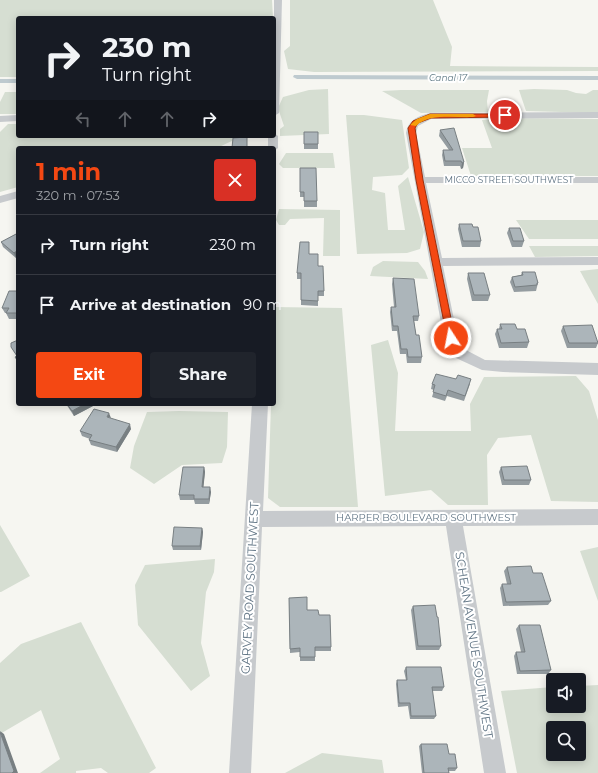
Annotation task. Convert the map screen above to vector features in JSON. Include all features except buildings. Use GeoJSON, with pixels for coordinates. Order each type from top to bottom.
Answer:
{"type":"FeatureCollection","features":[{"type":"Feature","properties":{"kind":"street"},"geometry":{"type":"LineString","coordinates":[[276,56],[278,0]]}},
{"type":"Feature","properties":{"kind":"street"},"geometry":{"type":"LineString","coordinates":[[597,373],[482,365],[461,354],[454,347],[419,180],[411,133],[415,122],[430,116],[598,115]]}},
{"type":"Feature","properties":{"kind":"street"},"geometry":{"type":"LineString","coordinates":[[0,119],[16,118]]}},
{"type":"Feature","properties":{"kind":"street","name":"MICCO STREET SOUTHWEST"},"geometry":{"type":"LineString","coordinates":[[419,180],[598,180]]}},
{"type":"Feature","properties":{"kind":"street"},"geometry":{"type":"LineString","coordinates":[[0,200],[16,195]]}},
{"type":"Feature","properties":{"kind":"street"},"geometry":{"type":"LineString","coordinates":[[436,262],[598,261]]}},
{"type":"Feature","properties":{"kind":"street","name":"GARVEY ROAD SOUTHWEST"},"geometry":{"type":"LineString","coordinates":[[240,773],[260,406]]}},
{"type":"Feature","properties":{"kind":"street","name":"SCHEAN AVENUE SOUTHWEST"},"geometry":{"type":"LineString","coordinates":[[453,517],[495,773]]}},
{"type":"Feature","properties":{"kind":"street","name":"HARPER BOULEVARD SOUTHWEST"},"geometry":{"type":"LineString","coordinates":[[253,519],[598,517]]}},
{"type":"Feature","properties":{"kind":"shaded area"},"geometry":{"type":"Polygon","coordinates":[[[0,0],[272,0],[273,16],[16,16],[16,77],[0,77],[0,0]]]}},
{"type":"Feature","properties":{"kind":"shaded area"},"geometry":{"type":"Polygon","coordinates":[[[290,0],[433,0],[452,47],[450,66],[598,67],[598,71],[314,72],[288,69],[284,51],[290,46],[290,0]]]}},
{"type":"Feature","properties":{"kind":"shaded area"},"geometry":{"type":"Polygon","coordinates":[[[328,89],[329,134],[280,136],[280,129],[284,126],[278,108],[283,97],[309,90],[328,89]]]}},
{"type":"Feature","properties":{"kind":"shaded area"},"geometry":{"type":"Polygon","coordinates":[[[489,90],[487,101],[488,112],[421,113],[382,91],[489,90]]]}},
{"type":"Feature","properties":{"kind":"shaded area"},"geometry":{"type":"Polygon","coordinates":[[[519,90],[567,90],[586,94],[593,90],[598,90],[598,113],[526,111],[519,90]]]}},
{"type":"Feature","properties":{"kind":"shaded area"},"geometry":{"type":"Polygon","coordinates":[[[5,92],[16,92],[16,114],[0,114],[0,102],[5,92]]]}},
{"type":"Feature","properties":{"kind":"shaded area"},"geometry":{"type":"Polygon","coordinates":[[[346,115],[364,115],[402,120],[409,168],[402,175],[373,177],[372,190],[385,193],[388,230],[405,230],[398,186],[408,177],[424,232],[420,249],[407,253],[357,254],[346,115]]]}},
{"type":"Feature","properties":{"kind":"shaded area"},"geometry":{"type":"Polygon","coordinates":[[[502,118],[598,119],[598,176],[471,176],[462,148],[492,148],[482,120],[502,118]]]}},
{"type":"Feature","properties":{"kind":"shaded area"},"geometry":{"type":"Polygon","coordinates":[[[8,124],[16,124],[16,138],[238,138],[221,146],[16,146],[16,188],[0,192],[0,132],[8,124]]]}},
{"type":"Feature","properties":{"kind":"shaded area"},"geometry":{"type":"Polygon","coordinates":[[[286,153],[333,153],[335,168],[283,168],[279,164],[286,153]]]}},
{"type":"Feature","properties":{"kind":"shaded area"},"geometry":{"type":"Polygon","coordinates":[[[279,209],[340,210],[340,256],[323,256],[324,218],[290,219],[285,225],[279,225],[276,220],[279,209]]]}},
{"type":"Feature","properties":{"kind":"shaded area"},"geometry":{"type":"Polygon","coordinates":[[[516,220],[598,220],[598,239],[529,239],[516,220]]]}},
{"type":"Feature","properties":{"kind":"shaded area"},"geometry":{"type":"Polygon","coordinates":[[[529,246],[598,246],[598,256],[535,257],[529,246]]]}},
{"type":"Feature","properties":{"kind":"shaded area"},"geometry":{"type":"Polygon","coordinates":[[[383,261],[418,262],[425,271],[428,279],[370,276],[373,267],[383,261]]]}},
{"type":"Feature","properties":{"kind":"shaded area"},"geometry":{"type":"Polygon","coordinates":[[[598,269],[598,304],[580,271],[598,269]]]}},
{"type":"Feature","properties":{"kind":"shaded area"},"geometry":{"type":"Polygon","coordinates":[[[276,307],[342,308],[358,507],[280,507],[268,498],[271,406],[276,406],[276,307]]]}},
{"type":"Feature","properties":{"kind":"shaded area"},"geometry":{"type":"Polygon","coordinates":[[[388,340],[398,373],[395,431],[471,431],[470,404],[484,377],[576,376],[589,391],[598,420],[598,502],[551,501],[531,435],[498,438],[487,455],[488,505],[448,505],[431,490],[385,496],[371,345],[388,340]]]}},
{"type":"Feature","properties":{"kind":"shaded area"},"geometry":{"type":"Polygon","coordinates":[[[147,412],[228,412],[227,447],[222,463],[182,465],[154,484],[130,468],[134,446],[147,412]]]}},
{"type":"Feature","properties":{"kind":"shaded area"},"geometry":{"type":"Polygon","coordinates":[[[0,525],[30,576],[1,592],[0,592],[0,525]]]}},
{"type":"Feature","properties":{"kind":"shaded area"},"geometry":{"type":"Polygon","coordinates":[[[598,547],[598,601],[580,551],[598,547]]]}},
{"type":"Feature","properties":{"kind":"shaded area"},"geometry":{"type":"Polygon","coordinates":[[[215,559],[214,572],[206,592],[201,643],[210,676],[191,691],[138,625],[135,585],[145,565],[215,559]]]}},
{"type":"Feature","properties":{"kind":"shaded area"},"geometry":{"type":"Polygon","coordinates":[[[81,622],[156,768],[149,773],[108,773],[101,768],[76,771],[76,773],[40,773],[60,759],[41,710],[0,734],[0,663],[21,644],[81,622]]]}},
{"type":"Feature","properties":{"kind":"shaded area"},"geometry":{"type":"Polygon","coordinates":[[[598,685],[598,773],[517,773],[501,691],[546,688],[546,713],[586,713],[586,686],[598,685]]]}},
{"type":"Feature","properties":{"kind":"shaded area"},"geometry":{"type":"Polygon","coordinates":[[[322,753],[382,760],[384,773],[285,773],[322,753]]]}},
{"type":"Feature","properties":{"kind":"waterway","name":"Canal 17"},"geometry":{"type":"LineString","coordinates":[[297,77],[598,78]]}},
{"type":"Feature","properties":{"kind":"waterway","name":"Canal 17"},"geometry":{"type":"LineString","coordinates":[[0,81],[16,81]]}},
{"type":"Feature","properties":{"kind":"slow traffic"},"geometry":{"type":"LineString","coordinates":[[413,125],[415,122],[430,116],[473,116]]}},
{"type":"Feature","properties":{"kind":"route"},"geometry":{"type":"LineString","coordinates":[[451,338],[419,180],[411,133],[412,128],[415,122],[430,116],[505,115]]}}]}
